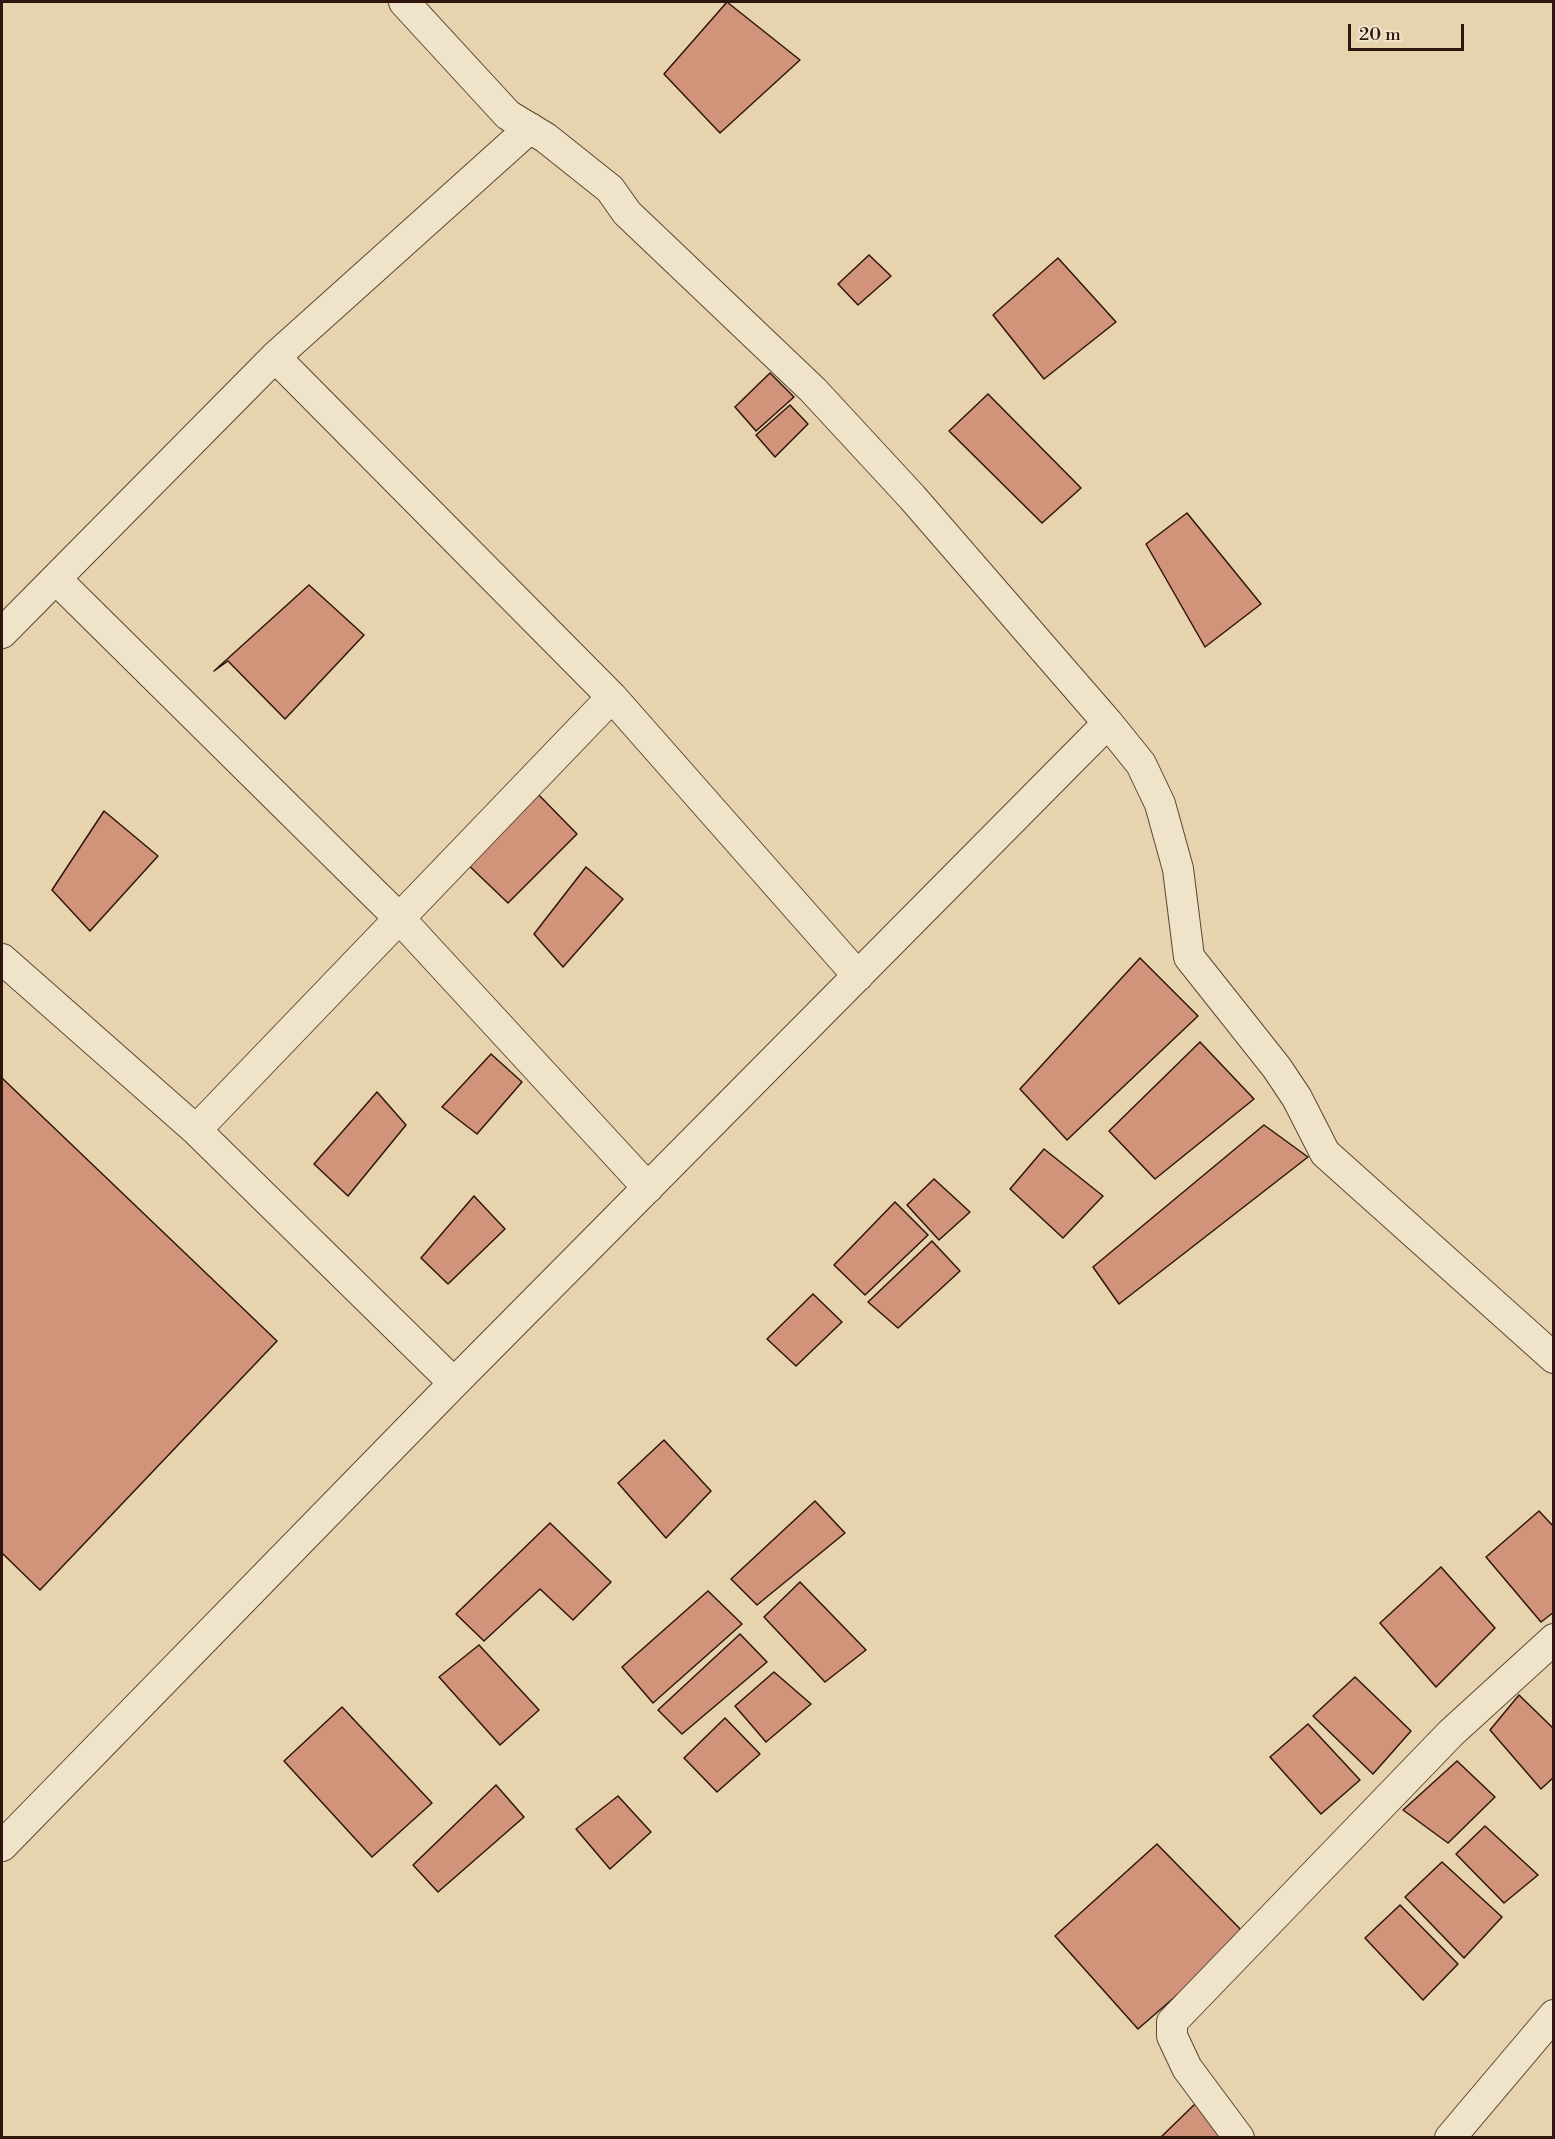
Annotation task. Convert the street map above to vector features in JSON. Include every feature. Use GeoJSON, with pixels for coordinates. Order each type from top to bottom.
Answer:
{"type":"FeatureCollection","features":[{"type":"Feature","properties":{"kind":"street"},"geometry":{"type":"LineString","coordinates":[[404,2],[508,115],[530,128],[610,189],[627,213],[813,390],[912,497],[1108,723],[1141,764],[1160,804],[1178,869],[1189,957],[1268,1054],[1298,1098],[1324,1153],[1554,1358]]}},
{"type":"Feature","properties":{"kind":"street"},"geometry":{"type":"LineString","coordinates":[[2,633],[275,357],[530,128]]}},
{"type":"Feature","properties":{"kind":"street"},"geometry":{"type":"LineString","coordinates":[[275,357],[612,697],[858,976]]}},
{"type":"Feature","properties":{"kind":"street"},"geometry":{"type":"LineString","coordinates":[[56,579],[400,920],[648,1188]]}},
{"type":"Feature","properties":{"kind":"street"},"geometry":{"type":"LineString","coordinates":[[196,1130],[612,697]]}},
{"type":"Feature","properties":{"kind":"street"},"geometry":{"type":"LineString","coordinates":[[2,1846],[454,1383],[1108,723]]}},
{"type":"Feature","properties":{"kind":"street"},"geometry":{"type":"LineString","coordinates":[[2,959],[196,1130],[454,1383]]}},
{"type":"Feature","properties":{"kind":"street"},"geometry":{"type":"LineString","coordinates":[[1239,2138],[1187,2068],[1172,2036],[1172,2022],[1451,1733],[1554,1639]]}},
{"type":"Feature","properties":{"kind":"street"},"geometry":{"type":"LineString","coordinates":[[1450,2138],[1554,2015]]}},
{"type":"Feature","properties":{"kind":"building"},"geometry":{"type":"Polygon","coordinates":[[[727,2],[800,60],[720,133],[664,74],[727,2]]]}},
{"type":"Feature","properties":{"kind":"building"},"geometry":{"type":"Polygon","coordinates":[[[869,255],[891,276],[858,305],[838,284],[869,255]]]}},
{"type":"Feature","properties":{"kind":"building"},"geometry":{"type":"Polygon","coordinates":[[[1058,258],[1116,322],[1044,379],[993,315],[1058,258]]]}},
{"type":"Feature","properties":{"kind":"building"},"geometry":{"type":"Polygon","coordinates":[[[770,373],[794,397],[756,431],[735,407],[770,373]]]}},
{"type":"Feature","properties":{"kind":"building"},"geometry":{"type":"Polygon","coordinates":[[[988,394],[1081,488],[1042,523],[949,431],[988,394]]]}},
{"type":"Feature","properties":{"kind":"building"},"geometry":{"type":"Polygon","coordinates":[[[790,405],[808,424],[775,457],[756,435],[790,405]]]}},
{"type":"Feature","properties":{"kind":"building"},"geometry":{"type":"Polygon","coordinates":[[[1187,513],[1261,604],[1205,647],[1146,544],[1187,513]]]}},
{"type":"Feature","properties":{"kind":"building"},"geometry":{"type":"Polygon","coordinates":[[[309,585],[364,635],[285,719],[228,661],[214,671],[309,585]]]}},
{"type":"Feature","properties":{"kind":"building"},"geometry":{"type":"Polygon","coordinates":[[[533,789],[577,834],[508,903],[463,860],[533,789]]]}},
{"type":"Feature","properties":{"kind":"building"},"geometry":{"type":"Polygon","coordinates":[[[104,811],[158,856],[90,931],[52,890],[104,811]]]}},
{"type":"Feature","properties":{"kind":"building"},"geometry":{"type":"Polygon","coordinates":[[[586,867],[623,899],[563,967],[534,934],[586,867]]]}},
{"type":"Feature","properties":{"kind":"building"},"geometry":{"type":"Polygon","coordinates":[[[1140,958],[1198,1016],[1067,1140],[1020,1089],[1140,958]]]}},
{"type":"Feature","properties":{"kind":"building"},"geometry":{"type":"Polygon","coordinates":[[[1200,1042],[1254,1099],[1155,1179],[1109,1131],[1200,1042]]]}},
{"type":"Feature","properties":{"kind":"building"},"geometry":{"type":"Polygon","coordinates":[[[491,1054],[522,1082],[477,1134],[442,1107],[491,1054]]]}},
{"type":"Feature","properties":{"kind":"building"},"geometry":{"type":"Polygon","coordinates":[[[2,1078],[277,1341],[40,1590],[2,1553],[2,1078]]]}},
{"type":"Feature","properties":{"kind":"building"},"geometry":{"type":"Polygon","coordinates":[[[377,1092],[406,1125],[348,1196],[314,1164],[377,1092]]]}},
{"type":"Feature","properties":{"kind":"building"},"geometry":{"type":"Polygon","coordinates":[[[1264,1125],[1308,1157],[1119,1304],[1093,1267],[1264,1125]]]}},
{"type":"Feature","properties":{"kind":"building"},"geometry":{"type":"Polygon","coordinates":[[[1044,1149],[1103,1196],[1063,1238],[1010,1189],[1044,1149]]]}},
{"type":"Feature","properties":{"kind":"building"},"geometry":{"type":"Polygon","coordinates":[[[934,1179],[970,1212],[939,1240],[907,1205],[934,1179]]]}},
{"type":"Feature","properties":{"kind":"building"},"geometry":{"type":"Polygon","coordinates":[[[474,1196],[505,1229],[448,1284],[421,1258],[474,1196]]]}},
{"type":"Feature","properties":{"kind":"building"},"geometry":{"type":"Polygon","coordinates":[[[895,1202],[928,1235],[865,1295],[834,1265],[895,1202]]]}},
{"type":"Feature","properties":{"kind":"building"},"geometry":{"type":"Polygon","coordinates":[[[932,1241],[960,1271],[898,1328],[868,1302],[932,1241]]]}},
{"type":"Feature","properties":{"kind":"building"},"geometry":{"type":"Polygon","coordinates":[[[813,1294],[842,1322],[796,1366],[767,1339],[813,1294]]]}},
{"type":"Feature","properties":{"kind":"building"},"geometry":{"type":"Polygon","coordinates":[[[664,1440],[711,1491],[666,1538],[618,1483],[664,1440]]]}},
{"type":"Feature","properties":{"kind":"building"},"geometry":{"type":"Polygon","coordinates":[[[815,1501],[845,1533],[757,1605],[731,1579],[815,1501]]]}},
{"type":"Feature","properties":{"kind":"building"},"geometry":{"type":"Polygon","coordinates":[[[1539,1511],[1554,1527],[1554,1612],[1541,1622],[1486,1557],[1539,1511]]]}},
{"type":"Feature","properties":{"kind":"building"},"geometry":{"type":"Polygon","coordinates":[[[550,1523],[611,1582],[573,1620],[540,1589],[484,1641],[456,1614],[550,1523]]]}},
{"type":"Feature","properties":{"kind":"building"},"geometry":{"type":"Polygon","coordinates":[[[1441,1567],[1495,1628],[1436,1687],[1380,1623],[1441,1567]]]}},
{"type":"Feature","properties":{"kind":"building"},"geometry":{"type":"Polygon","coordinates":[[[800,1582],[866,1650],[825,1682],[764,1617],[800,1582]]]}},
{"type":"Feature","properties":{"kind":"building"},"geometry":{"type":"Polygon","coordinates":[[[708,1591],[742,1624],[653,1703],[622,1667],[708,1591]]]}},
{"type":"Feature","properties":{"kind":"building"},"geometry":{"type":"Polygon","coordinates":[[[740,1634],[767,1662],[682,1734],[658,1710],[740,1634]]]}},
{"type":"Feature","properties":{"kind":"building"},"geometry":{"type":"Polygon","coordinates":[[[479,1645],[539,1710],[500,1745],[439,1677],[479,1645]]]}},
{"type":"Feature","properties":{"kind":"building"},"geometry":{"type":"Polygon","coordinates":[[[774,1672],[811,1704],[766,1742],[735,1706],[774,1672]]]}},
{"type":"Feature","properties":{"kind":"building"},"geometry":{"type":"Polygon","coordinates":[[[1355,1677],[1411,1731],[1373,1774],[1313,1716],[1355,1677]]]}},
{"type":"Feature","properties":{"kind":"building"},"geometry":{"type":"Polygon","coordinates":[[[1519,1695],[1554,1729],[1554,1777],[1541,1789],[1490,1730],[1519,1695]]]}},
{"type":"Feature","properties":{"kind":"building"},"geometry":{"type":"Polygon","coordinates":[[[342,1707],[432,1803],[372,1857],[284,1761],[342,1707]]]}},
{"type":"Feature","properties":{"kind":"building"},"geometry":{"type":"Polygon","coordinates":[[[725,1718],[760,1754],[717,1792],[684,1758],[725,1718]]]}},
{"type":"Feature","properties":{"kind":"building"},"geometry":{"type":"Polygon","coordinates":[[[1308,1724],[1360,1780],[1321,1814],[1270,1757],[1308,1724]]]}},
{"type":"Feature","properties":{"kind":"building"},"geometry":{"type":"Polygon","coordinates":[[[1457,1761],[1495,1797],[1448,1843],[1403,1810],[1457,1761]]]}},
{"type":"Feature","properties":{"kind":"building"},"geometry":{"type":"Polygon","coordinates":[[[496,1785],[524,1817],[438,1892],[413,1865],[496,1785]]]}},
{"type":"Feature","properties":{"kind":"building"},"geometry":{"type":"Polygon","coordinates":[[[618,1796],[651,1832],[610,1869],[576,1829],[618,1796]]]}},
{"type":"Feature","properties":{"kind":"building"},"geometry":{"type":"Polygon","coordinates":[[[1485,1826],[1538,1875],[1504,1903],[1456,1854],[1485,1826]]]}},
{"type":"Feature","properties":{"kind":"building"},"geometry":{"type":"Polygon","coordinates":[[[1157,1844],[1246,1935],[1138,2029],[1055,1936],[1157,1844]]]}},
{"type":"Feature","properties":{"kind":"building"},"geometry":{"type":"Polygon","coordinates":[[[1442,1862],[1502,1917],[1464,1958],[1405,1897],[1442,1862]]]}},
{"type":"Feature","properties":{"kind":"building"},"geometry":{"type":"Polygon","coordinates":[[[1400,1905],[1458,1964],[1423,2000],[1365,1938],[1400,1905]]]}},
{"type":"Feature","properties":{"kind":"building"},"geometry":{"type":"Polygon","coordinates":[[[1196,2103],[1227,2138],[1160,2138],[1196,2103]]]}}]}
